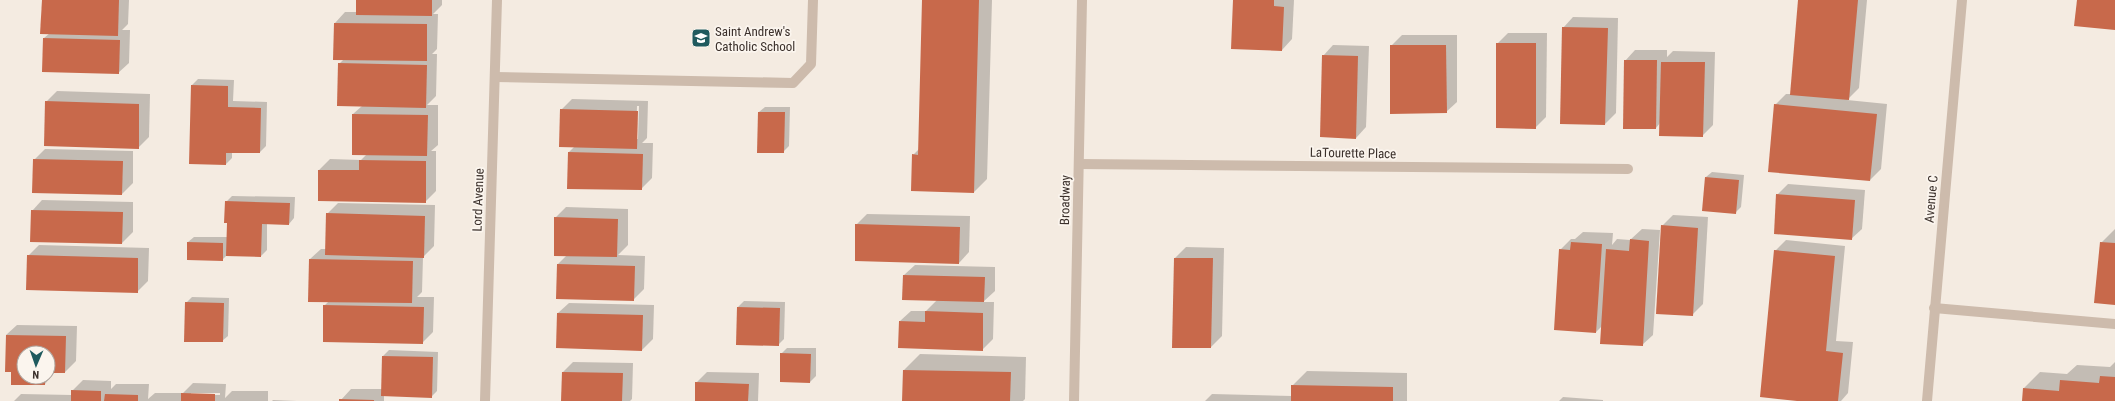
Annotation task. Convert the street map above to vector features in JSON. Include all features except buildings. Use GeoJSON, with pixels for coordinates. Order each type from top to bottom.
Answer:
{"type":"FeatureCollection","features":[{"type":"Feature","properties":{"kind":"street","name":"Lord Avenue"},"geometry":{"type":"LineString","coordinates":[[485,401],[496,0]]}},
{"type":"Feature","properties":{"kind":"street"},"geometry":{"type":"LineString","coordinates":[[495,77],[793,83],[811,64],[813,0]]}},
{"type":"Feature","properties":{"kind":"street","name":"Broadway"},"geometry":{"type":"LineString","coordinates":[[1074,401],[1082,0]]}},
{"type":"Feature","properties":{"kind":"street","name":"Avenue C"},"geometry":{"type":"LineString","coordinates":[[1927,401],[1962,0]]}},
{"type":"Feature","properties":{"kind":"street","name":"LaTourette Place"},"geometry":{"type":"LineString","coordinates":[[1079,164],[1628,169]]}},
{"type":"Feature","properties":{"kind":"street"},"geometry":{"type":"LineString","coordinates":[[1934,308],[2115,324]]}},
{"type":"Feature","properties":{"kind":"place","name":"Saint Andrew's Catholic School"},"geometry":{"type":"Point","coordinates":[701,38]}}]}
